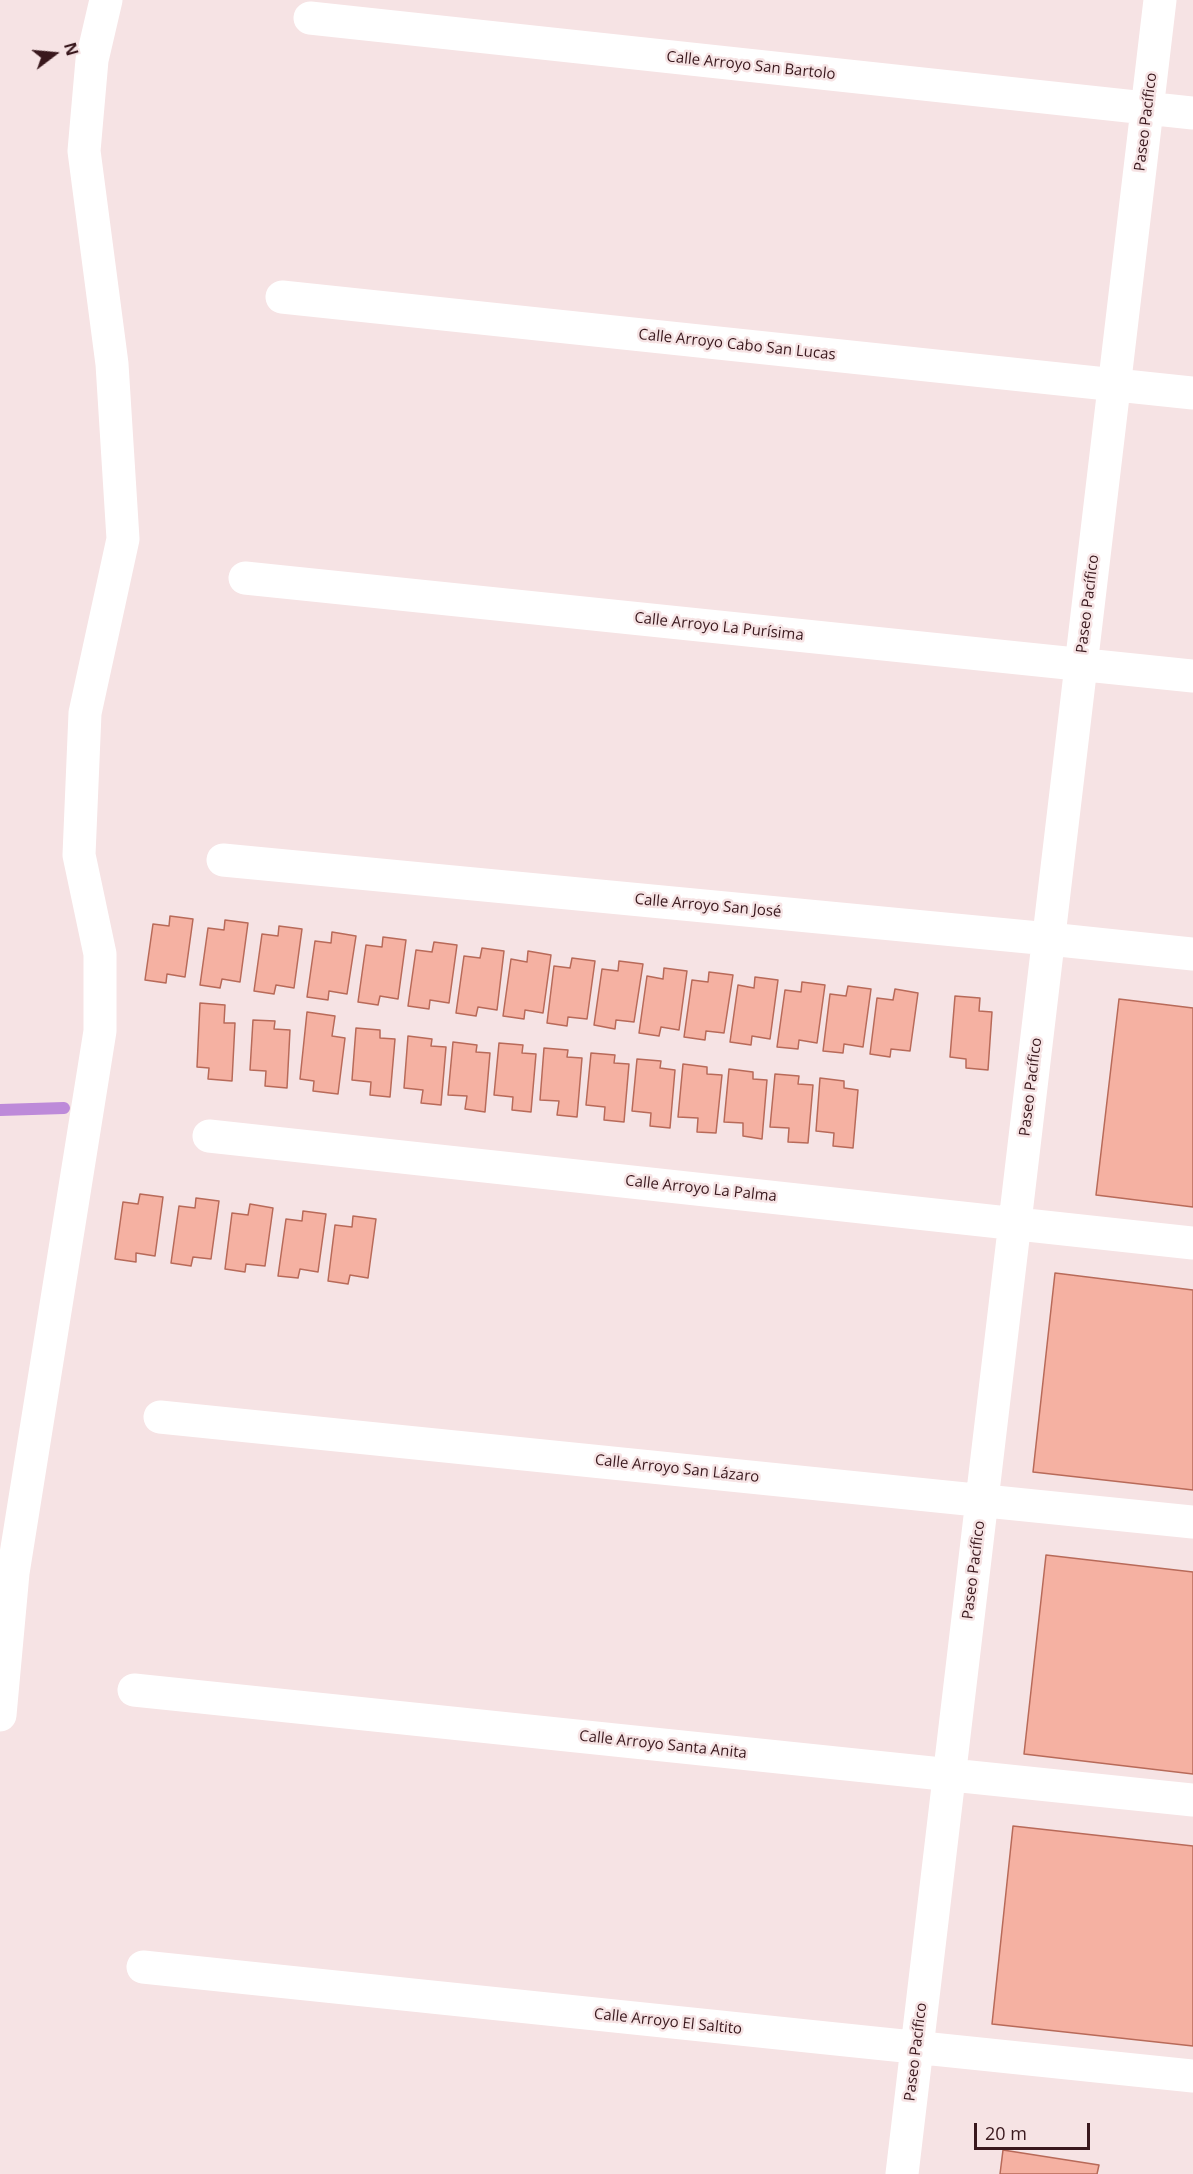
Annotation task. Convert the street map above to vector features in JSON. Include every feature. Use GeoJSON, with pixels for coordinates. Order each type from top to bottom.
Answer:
{"type":"FeatureCollection","features":[{"type":"Feature","properties":{"kind":"street"},"geometry":{"type":"LineString","coordinates":[[0,1715],[13,1573],[100,1030],[100,954],[79,855],[85,714],[123,539],[112,364],[84,151],[92,60],[106,0]]}},
{"type":"Feature","properties":{"kind":"street","name":"Paseo Pacífico"},"geometry":{"type":"LineString","coordinates":[[902,2174],[1160,0]]}},
{"type":"Feature","properties":{"kind":"street","name":"Calle Arroyo San Bartolo"},"geometry":{"type":"LineString","coordinates":[[310,18],[1193,113]]}},
{"type":"Feature","properties":{"kind":"street","name":"Calle Arroyo Cabo San Lucas"},"geometry":{"type":"LineString","coordinates":[[282,297],[1193,393]]}},
{"type":"Feature","properties":{"kind":"street","name":"Calle Arroyo La Purísima"},"geometry":{"type":"LineString","coordinates":[[246,578],[1193,676]]}},
{"type":"Feature","properties":{"kind":"street","name":"Calle Arroyo San José"},"geometry":{"type":"LineString","coordinates":[[223,860],[1193,954]]}},
{"type":"Feature","properties":{"kind":"street","name":"Calle Arroyo La Palma"},"geometry":{"type":"LineString","coordinates":[[209,1136],[1193,1243]]}},
{"type":"Feature","properties":{"kind":"street","name":"Calle Arroyo San Lázaro"},"geometry":{"type":"LineString","coordinates":[[160,1417],[1193,1522]]}},
{"type":"Feature","properties":{"kind":"street","name":"Calle Arroyo Santa Anita"},"geometry":{"type":"LineString","coordinates":[[134,1690],[1193,1800]]}},
{"type":"Feature","properties":{"kind":"street","name":"Calle Arroyo El Saltito"},"geometry":{"type":"LineString","coordinates":[[144,1967],[1193,2076]]}},
{"type":"Feature","properties":{"kind":"building"},"geometry":{"type":"Polygon","coordinates":[[[170,916],[193,919],[185,977],[167,974],[166,983],[145,980],[153,924],[169,926],[170,916]]]}},
{"type":"Feature","properties":{"kind":"building"},"geometry":{"type":"Polygon","coordinates":[[[225,920],[248,923],[240,982],[222,979],[220,988],[200,985],[208,928],[224,930],[225,920]]]}},
{"type":"Feature","properties":{"kind":"building"},"geometry":{"type":"Polygon","coordinates":[[[279,926],[302,929],[294,988],[276,985],[274,994],[254,991],[262,934],[278,936],[279,926]]]}},
{"type":"Feature","properties":{"kind":"building"},"geometry":{"type":"Polygon","coordinates":[[[332,932],[356,936],[347,994],[329,991],[328,1000],[307,997],[315,941],[331,943],[332,932]]]}},
{"type":"Feature","properties":{"kind":"building"},"geometry":{"type":"Polygon","coordinates":[[[383,937],[406,940],[398,999],[380,996],[378,1005],[358,1002],[366,945],[382,947],[383,937]]]}},
{"type":"Feature","properties":{"kind":"building"},"geometry":{"type":"Polygon","coordinates":[[[434,942],[457,945],[449,1003],[430,1000],[429,1009],[408,1006],[416,950],[432,952],[434,942]]]}},
{"type":"Feature","properties":{"kind":"building"},"geometry":{"type":"Polygon","coordinates":[[[482,948],[504,951],[497,1010],[478,1007],[476,1016],[456,1013],[464,956],[480,958],[482,948]]]}},
{"type":"Feature","properties":{"kind":"building"},"geometry":{"type":"Polygon","coordinates":[[[528,951],[551,955],[543,1013],[525,1010],[524,1019],[503,1016],[511,959],[527,962],[528,951]]]}},
{"type":"Feature","properties":{"kind":"building"},"geometry":{"type":"Polygon","coordinates":[[[572,958],[595,961],[587,1019],[568,1017],[567,1026],[547,1023],[554,966],[570,968],[572,958]]]}},
{"type":"Feature","properties":{"kind":"building"},"geometry":{"type":"Polygon","coordinates":[[[619,961],[643,964],[634,1022],[616,1020],[615,1029],[594,1025],[602,969],[618,971],[619,961]]]}},
{"type":"Feature","properties":{"kind":"building"},"geometry":{"type":"Polygon","coordinates":[[[664,968],[687,971],[679,1030],[661,1027],[659,1036],[639,1033],[647,976],[663,979],[664,968]]]}},
{"type":"Feature","properties":{"kind":"building"},"geometry":{"type":"Polygon","coordinates":[[[709,972],[733,975],[724,1033],[706,1031],[705,1040],[684,1037],[692,980],[708,982],[709,972]]]}},
{"type":"Feature","properties":{"kind":"building"},"geometry":{"type":"Polygon","coordinates":[[[755,977],[778,980],[770,1039],[752,1036],[751,1045],[730,1042],[738,985],[754,988],[755,977]]]}},
{"type":"Feature","properties":{"kind":"building"},"geometry":{"type":"Polygon","coordinates":[[[802,982],[825,985],[817,1043],[799,1040],[798,1049],[777,1047],[785,990],[801,992],[802,982]]]}},
{"type":"Feature","properties":{"kind":"building"},"geometry":{"type":"Polygon","coordinates":[[[848,986],[871,989],[863,1047],[844,1044],[843,1053],[823,1051],[830,994],[846,996],[848,986]]]}},
{"type":"Feature","properties":{"kind":"building"},"geometry":{"type":"Polygon","coordinates":[[[895,989],[918,993],[910,1051],[891,1049],[890,1057],[870,1054],[877,998],[893,1000],[895,989]]]}},
{"type":"Feature","properties":{"kind":"building"},"geometry":{"type":"Polygon","coordinates":[[[955,996],[980,998],[979,1011],[992,1012],[988,1070],[966,1068],[966,1059],[950,1057],[955,996]]]}},
{"type":"Feature","properties":{"kind":"building"},"geometry":{"type":"Polygon","coordinates":[[[1119,999],[1193,1008],[1193,1207],[1096,1195],[1119,999]]]}},
{"type":"Feature","properties":{"kind":"building"},"geometry":{"type":"Polygon","coordinates":[[[200,1003],[225,1005],[224,1023],[235,1023],[232,1081],[208,1079],[209,1068],[197,1067],[200,1003]]]}},
{"type":"Feature","properties":{"kind":"building"},"geometry":{"type":"Polygon","coordinates":[[[307,1012],[335,1016],[332,1036],[345,1038],[338,1094],[313,1091],[314,1081],[300,1079],[307,1012]]]}},
{"type":"Feature","properties":{"kind":"building"},"geometry":{"type":"Polygon","coordinates":[[[253,1020],[275,1021],[274,1029],[290,1030],[287,1088],[265,1086],[266,1071],[250,1070],[253,1020]]]}},
{"type":"Feature","properties":{"kind":"building"},"geometry":{"type":"Polygon","coordinates":[[[356,1028],[380,1030],[380,1038],[395,1039],[390,1097],[370,1095],[371,1082],[352,1080],[356,1028]]]}},
{"type":"Feature","properties":{"kind":"building"},"geometry":{"type":"Polygon","coordinates":[[[408,1036],[432,1039],[431,1046],[446,1047],[441,1105],[421,1103],[423,1090],[404,1088],[408,1036]]]}},
{"type":"Feature","properties":{"kind":"building"},"geometry":{"type":"Polygon","coordinates":[[[453,1042],[477,1045],[476,1052],[490,1053],[485,1112],[465,1109],[467,1096],[448,1095],[453,1042]]]}},
{"type":"Feature","properties":{"kind":"building"},"geometry":{"type":"Polygon","coordinates":[[[499,1043],[523,1045],[522,1053],[536,1054],[531,1112],[512,1110],[513,1097],[494,1095],[499,1043]]]}},
{"type":"Feature","properties":{"kind":"building"},"geometry":{"type":"Polygon","coordinates":[[[544,1048],[568,1050],[567,1057],[582,1058],[577,1117],[557,1115],[559,1101],[540,1100],[544,1048]]]}},
{"type":"Feature","properties":{"kind":"building"},"geometry":{"type":"Polygon","coordinates":[[[591,1053],[615,1055],[614,1063],[629,1064],[624,1122],[604,1120],[605,1107],[586,1105],[591,1053]]]}},
{"type":"Feature","properties":{"kind":"building"},"geometry":{"type":"Polygon","coordinates":[[[637,1059],[661,1061],[660,1068],[675,1070],[670,1128],[650,1126],[651,1113],[632,1111],[637,1059]]]}},
{"type":"Feature","properties":{"kind":"building"},"geometry":{"type":"Polygon","coordinates":[[[683,1064],[707,1067],[707,1074],[722,1075],[716,1133],[697,1132],[698,1118],[678,1117],[683,1064]]]}},
{"type":"Feature","properties":{"kind":"building"},"geometry":{"type":"Polygon","coordinates":[[[729,1069],[753,1072],[753,1079],[767,1080],[762,1139],[743,1136],[743,1123],[724,1122],[729,1069]]]}},
{"type":"Feature","properties":{"kind":"building"},"geometry":{"type":"Polygon","coordinates":[[[775,1074],[799,1076],[798,1084],[813,1085],[808,1143],[788,1142],[789,1128],[770,1127],[775,1074]]]}},
{"type":"Feature","properties":{"kind":"building"},"geometry":{"type":"Polygon","coordinates":[[[820,1078],[844,1081],[844,1088],[858,1090],[853,1148],[833,1146],[834,1133],[816,1131],[820,1078]]]}},
{"type":"Feature","properties":{"kind":"building"},"geometry":{"type":"Polygon","coordinates":[[[140,1194],[163,1197],[155,1256],[136,1253],[136,1262],[115,1259],[123,1202],[138,1204],[140,1194]]]}},
{"type":"Feature","properties":{"kind":"building"},"geometry":{"type":"Polygon","coordinates":[[[196,1198],[219,1201],[211,1259],[193,1257],[191,1266],[171,1263],[179,1206],[195,1208],[196,1198]]]}},
{"type":"Feature","properties":{"kind":"building"},"geometry":{"type":"Polygon","coordinates":[[[250,1204],[273,1208],[265,1266],[246,1264],[245,1272],[225,1269],[232,1213],[248,1215],[250,1204]]]}},
{"type":"Feature","properties":{"kind":"building"},"geometry":{"type":"Polygon","coordinates":[[[303,1211],[326,1214],[318,1272],[300,1269],[298,1278],[278,1276],[286,1219],[302,1221],[303,1211]]]}},
{"type":"Feature","properties":{"kind":"building"},"geometry":{"type":"Polygon","coordinates":[[[353,1216],[376,1219],[368,1278],[350,1275],[348,1284],[328,1281],[335,1225],[352,1227],[353,1216]]]}},
{"type":"Feature","properties":{"kind":"building"},"geometry":{"type":"Polygon","coordinates":[[[1055,1273],[1193,1290],[1193,1490],[1033,1472],[1055,1273]]]}},
{"type":"Feature","properties":{"kind":"building"},"geometry":{"type":"Polygon","coordinates":[[[1046,1555],[1193,1572],[1193,1774],[1024,1754],[1046,1555]]]}},
{"type":"Feature","properties":{"kind":"building"},"geometry":{"type":"Polygon","coordinates":[[[1013,1826],[1193,1846],[1193,2046],[992,2024],[1013,1826]]]}},
{"type":"Feature","properties":{"kind":"building"},"geometry":{"type":"Polygon","coordinates":[[[1003,2150],[1099,2165],[1097,2174],[1000,2174],[1003,2150]]]}},
{"type":"Feature","properties":{"kind":"waterway"},"geometry":{"type":"LineString","coordinates":[[0,1110],[64,1108]]}}]}
